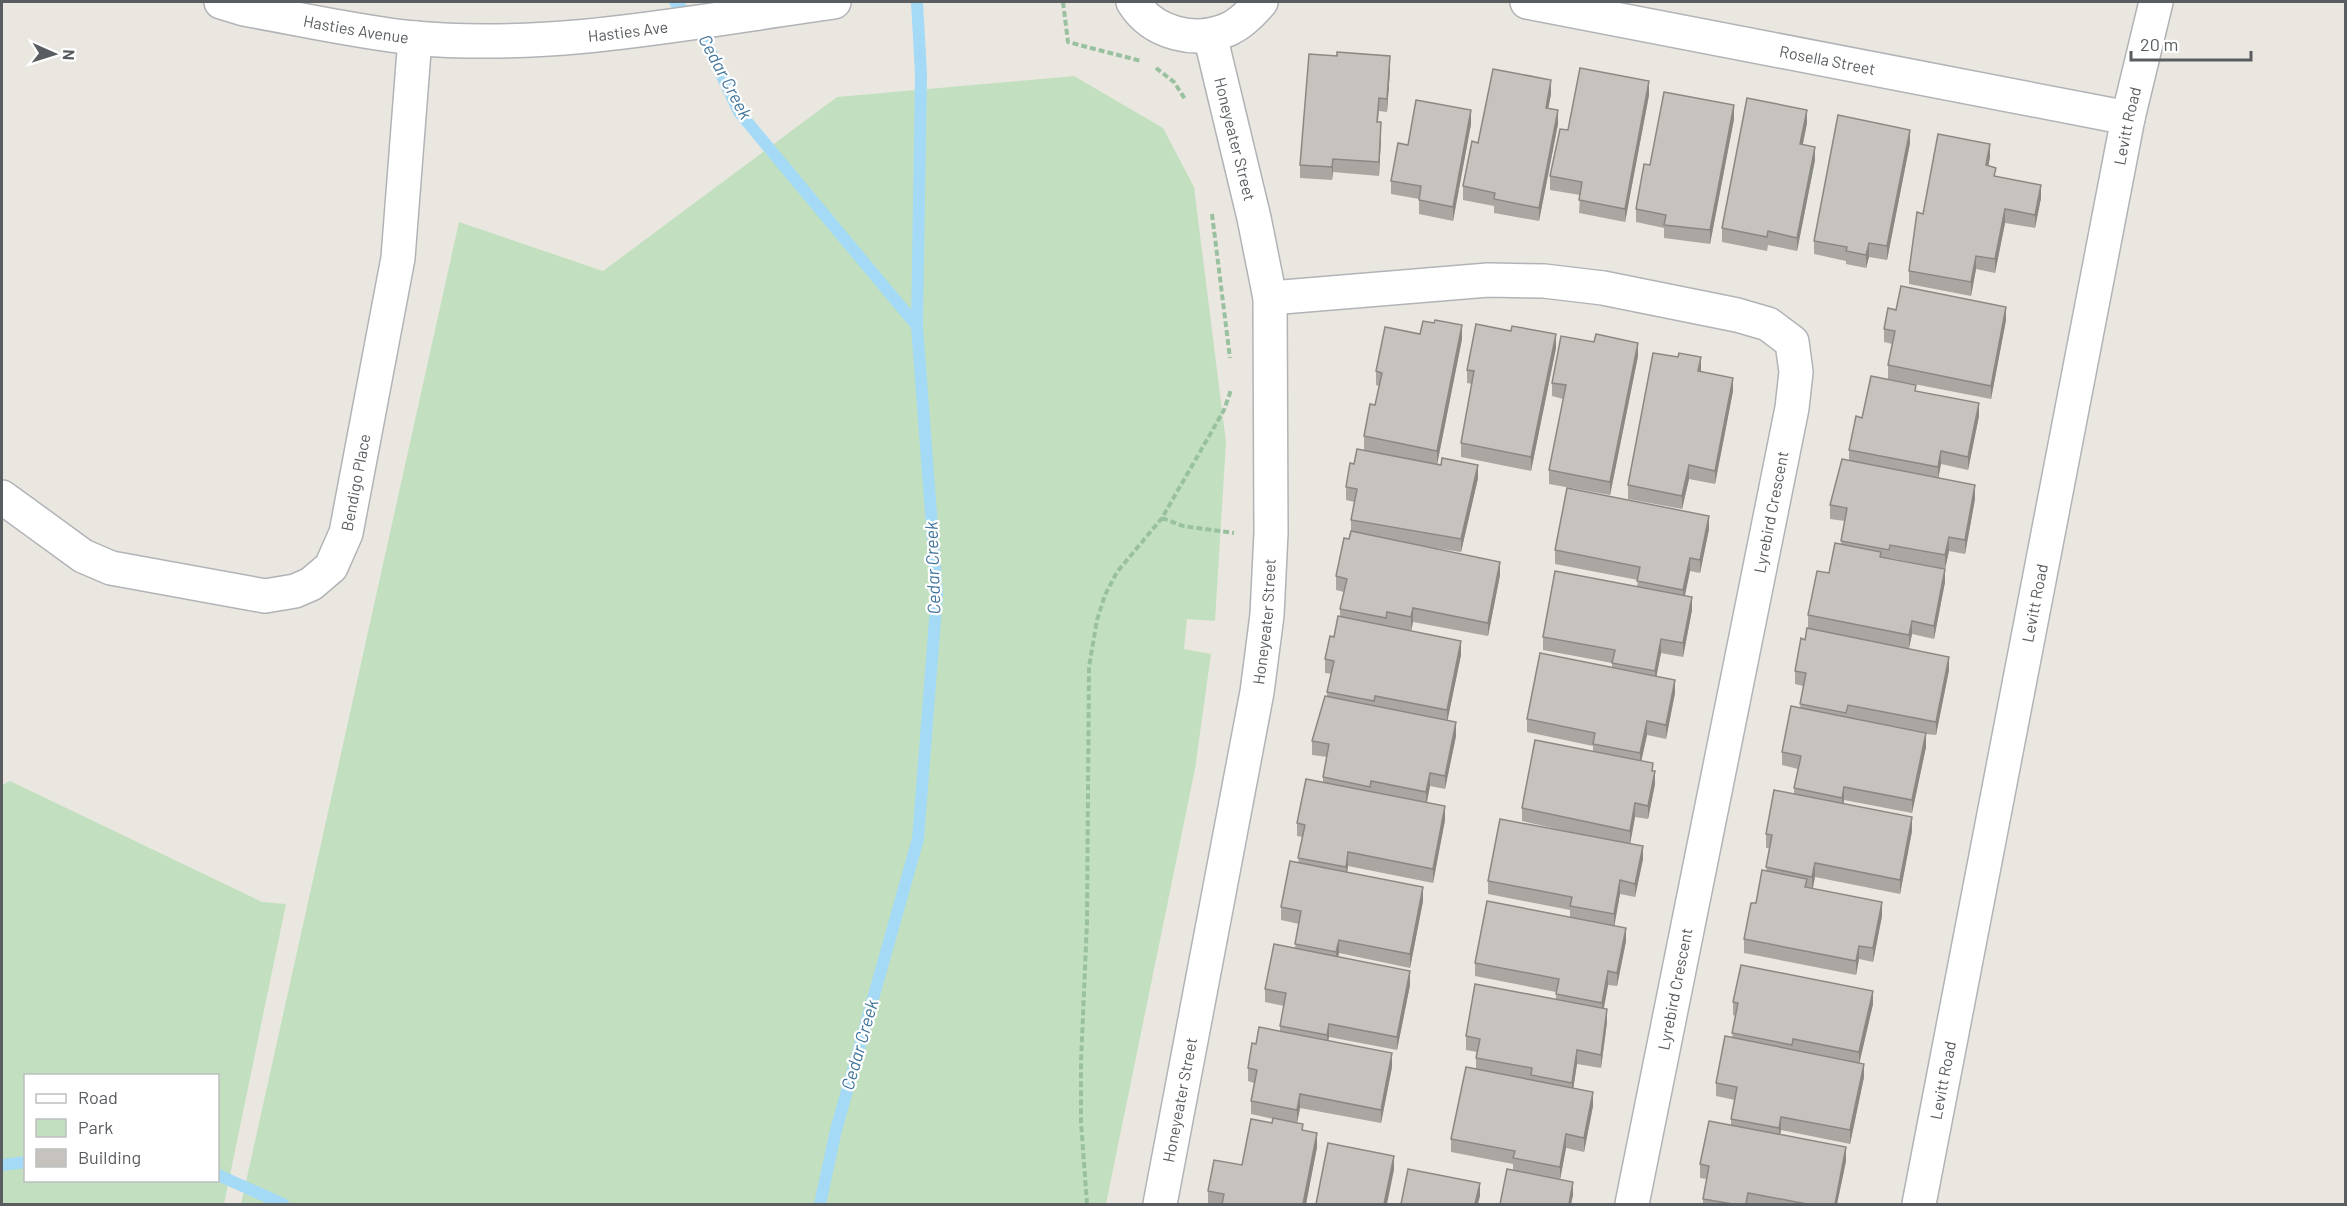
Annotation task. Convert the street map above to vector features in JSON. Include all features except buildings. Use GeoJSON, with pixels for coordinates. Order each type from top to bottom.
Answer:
{"type":"FeatureCollection","features":[{"type":"Feature","properties":{"kind":"street","name":"Hasties Avenue"},"geometry":{"type":"LineString","coordinates":[[221,2],[244,9],[415,38],[493,39]]}},
{"type":"Feature","properties":{"kind":"street","name":"Hasties Ave"},"geometry":{"type":"LineString","coordinates":[[493,39],[586,36],[834,2]]}},
{"type":"Feature","properties":{"kind":"street"},"geometry":{"type":"LineString","coordinates":[[1133,2],[1150,20],[1168,31],[1189,36],[1210,35],[1230,29],[1248,17],[1261,2]]}},
{"type":"Feature","properties":{"kind":"street","name":"Rosella Street"},"geometry":{"type":"LineString","coordinates":[[1527,2],[2128,118]]}},
{"type":"Feature","properties":{"kind":"street","name":"Levitt Road"},"geometry":{"type":"LineString","coordinates":[[1919,1204],[2128,118],[2156,2]]}},
{"type":"Feature","properties":{"kind":"street","name":"Honeyeater Street"},"geometry":{"type":"LineString","coordinates":[[1160,1204],[1257,692],[1267,615],[1271,533],[1270,298],[1254,218],[1210,35]]}},
{"type":"Feature","properties":{"kind":"street","name":"Bendigo Place"},"geometry":{"type":"LineString","coordinates":[[2,497],[83,556],[111,568],[265,596],[295,591],[311,584],[331,567],[346,532],[398,258],[415,38]]}},
{"type":"Feature","properties":{"kind":"street","name":"Lyrebird Crescent"},"geometry":{"type":"LineString","coordinates":[[1270,298],[1488,280],[1544,281],[1603,288],[1737,315],[1768,324],[1792,342],[1796,372],[1792,408],[1632,1204]]}},
{"type":"Feature","properties":{"kind":"path"},"geometry":{"type":"LineString","coordinates":[[1063,2],[1068,42],[1143,62]]}},
{"type":"Feature","properties":{"kind":"path"},"geometry":{"type":"LineString","coordinates":[[1152,65],[1174,82],[1190,106]]}},
{"type":"Feature","properties":{"kind":"path"},"geometry":{"type":"LineString","coordinates":[[1211,210],[1231,362]]}},
{"type":"Feature","properties":{"kind":"path"},"geometry":{"type":"LineString","coordinates":[[1087,1204],[1081,1122],[1087,922],[1089,667],[1097,620],[1105,595],[1117,572],[1162,518],[1224,410],[1231,383]]}},
{"type":"Feature","properties":{"kind":"path"},"geometry":{"type":"LineString","coordinates":[[1162,518],[1183,526],[1216,532],[1271,533]]}},
{"type":"Feature","properties":{"kind":"green space"},"geometry":{"type":"Polygon","coordinates":[[[1074,76],[1163,128],[1194,187],[1226,442],[1215,621],[1187,619],[1184,649],[1211,654],[1195,769],[1106,1204],[241,1204],[459,222],[603,271],[837,97],[1074,76]]]}},
{"type":"Feature","properties":{"kind":"green space"},"geometry":{"type":"Polygon","coordinates":[[[10,781],[262,902],[286,904],[224,1204],[2,1204],[2,785],[10,781]]]}},
{"type":"Feature","properties":{"kind":"waterway","name":"Cedar Creek"},"geometry":{"type":"LineString","coordinates":[[675,2],[698,25],[739,112],[917,326],[937,594],[918,839],[836,1130],[820,1204]]}},
{"type":"Feature","properties":{"kind":"waterway"},"geometry":{"type":"LineString","coordinates":[[917,2],[921,74],[917,326]]}},
{"type":"Feature","properties":{"kind":"waterway"},"geometry":{"type":"LineString","coordinates":[[2,1165],[24,1162]]}},
{"type":"Feature","properties":{"kind":"waterway"},"geometry":{"type":"LineString","coordinates":[[219,1175],[283,1204]]}}]}
